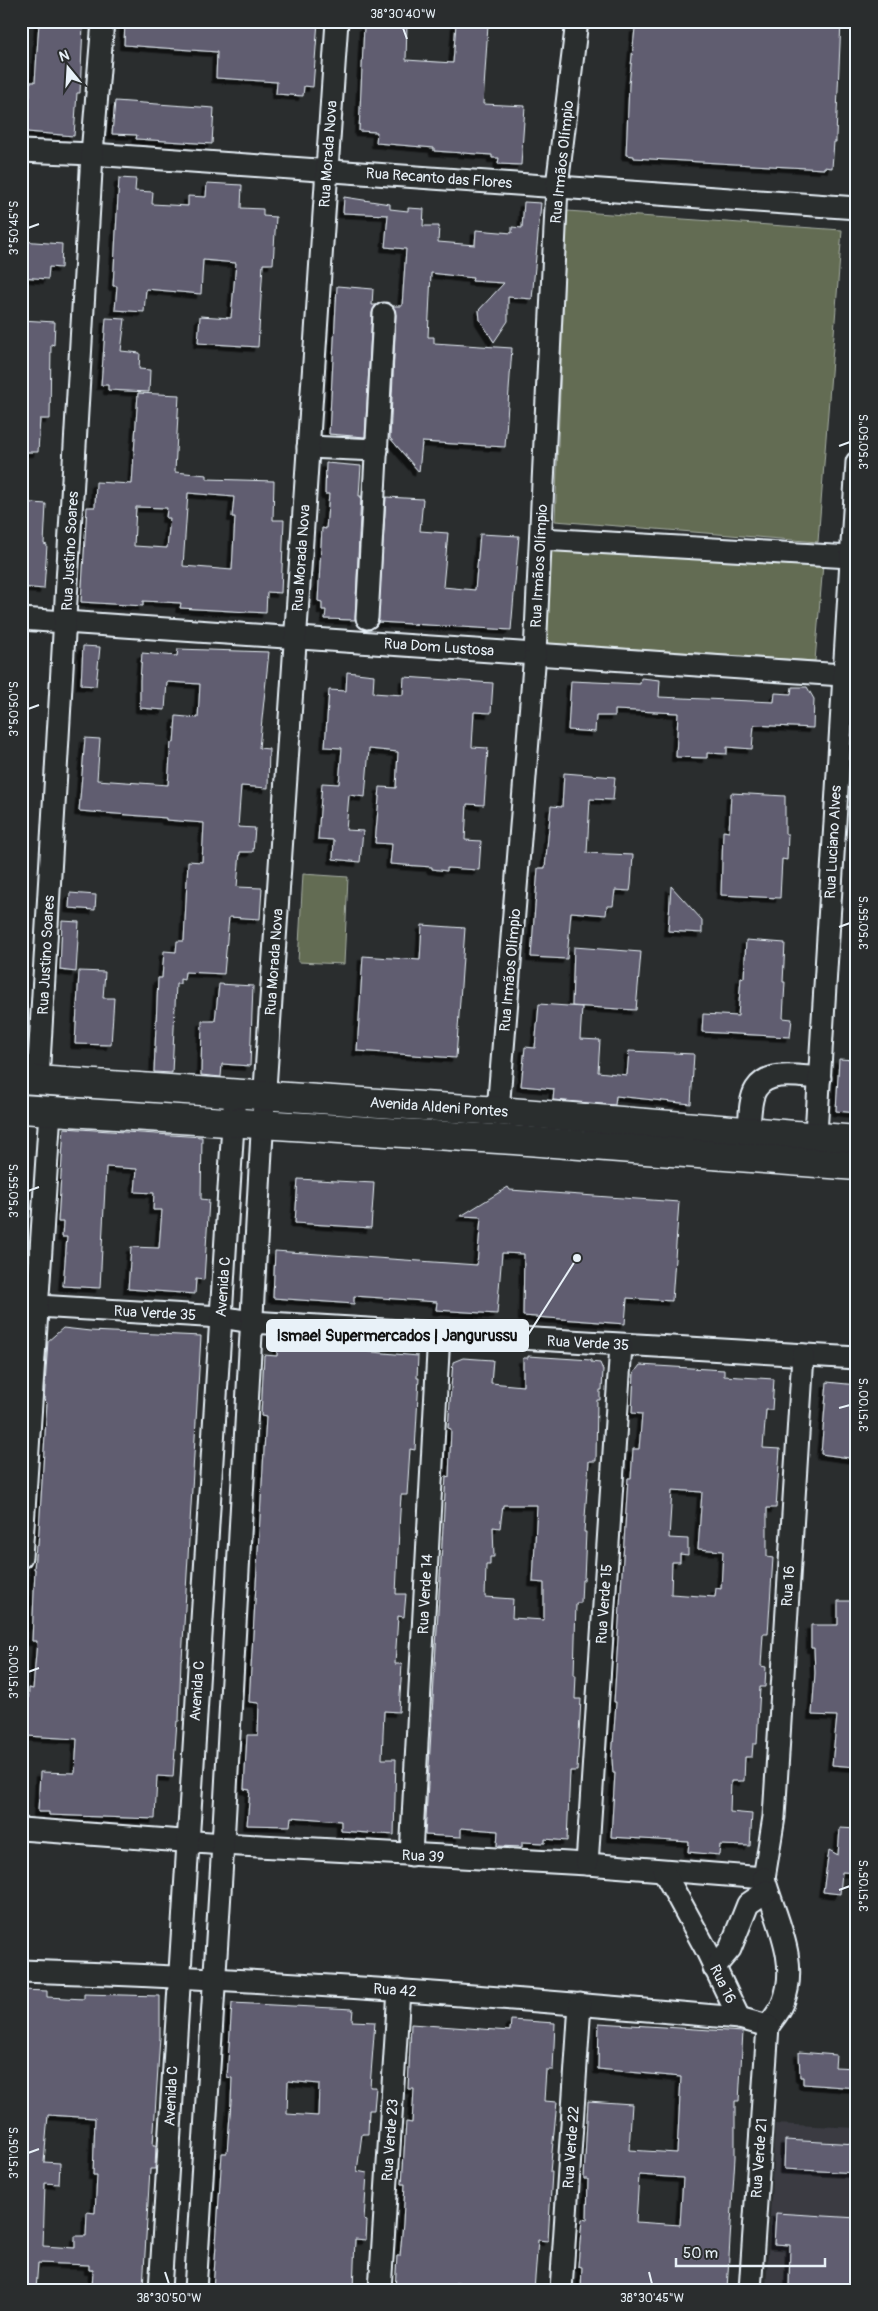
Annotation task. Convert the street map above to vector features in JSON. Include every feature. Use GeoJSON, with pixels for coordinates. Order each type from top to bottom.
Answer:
{"type":"FeatureCollection","features":[{"type":"Feature","properties":{"kind":"main road","name":"Avenida Aldeni Pontes"},"geometry":{"type":"LineString","coordinates":[[30,1079],[498,1111],[749,1132],[816,1150],[857,1166]]}},
{"type":"Feature","properties":{"kind":"main road","name":"Avenida Aldeni Pontes"},"geometry":{"type":"LineString","coordinates":[[21,1109],[263,1123],[816,1150],[857,1140]]}},
{"type":"Feature","properties":{"kind":"street","name":"Rua Justino Soares"},"geometry":{"type":"LineString","coordinates":[[30,1079],[66,622],[92,154],[104,21]]}},
{"type":"Feature","properties":{"kind":"street","name":"Rua Morada Nova"},"geometry":{"type":"LineString","coordinates":[[265,1095],[326,171],[338,21]]}},
{"type":"Feature","properties":{"kind":"street","name":"Rua Irmãos Olímpio"},"geometry":{"type":"LineString","coordinates":[[498,1111],[535,653],[557,186],[577,21]]}},
{"type":"Feature","properties":{"kind":"street","name":"Rua Recanto das Flores"},"geometry":{"type":"LineString","coordinates":[[21,151],[92,154],[857,208]]}},
{"type":"Feature","properties":{"kind":"street"},"geometry":{"type":"LineString","coordinates":[[367,618],[384,314]]}},
{"type":"Feature","properties":{"kind":"street"},"geometry":{"type":"LineString","coordinates":[[308,447],[377,450]]}},
{"type":"Feature","properties":{"kind":"street","name":"Rua Luciano Alves"},"geometry":{"type":"LineString","coordinates":[[816,1150],[850,676],[850,557],[857,462]]}},
{"type":"Feature","properties":{"kind":"street"},"geometry":{"type":"LineString","coordinates":[[541,538],[850,557]]}},
{"type":"Feature","properties":{"kind":"street","name":"Rua Dom Lustosa"},"geometry":{"type":"LineString","coordinates":[[21,619],[850,676]]}},
{"type":"Feature","properties":{"kind":"street"},"geometry":{"type":"LineString","coordinates":[[749,1132],[755,1090],[762,1082],[782,1076],[820,1078]]}},
{"type":"Feature","properties":{"kind":"street","name":"Avenida C"},"geometry":{"type":"LineString","coordinates":[[160,2290],[235,1093]]}},
{"type":"Feature","properties":{"kind":"street","name":"Avenida C"},"geometry":{"type":"LineString","coordinates":[[195,2290],[213,1978],[223,1844],[265,1095]]}},
{"type":"Feature","properties":{"kind":"street"},"geometry":{"type":"LineString","coordinates":[[21,1557],[29,1305],[50,1111]]}},
{"type":"Feature","properties":{"kind":"street","name":"Rua Verde 35"},"geometry":{"type":"LineString","coordinates":[[29,1305],[221,1316],[251,1322],[438,1334],[857,1358]]}},
{"type":"Feature","properties":{"kind":"street","name":"Rua Verde 14"},"geometry":{"type":"LineString","coordinates":[[411,1855],[438,1334]]}},
{"type":"Feature","properties":{"kind":"street","name":"Rua Verde 15"},"geometry":{"type":"LineString","coordinates":[[587,1864],[621,1344]]}},
{"type":"Feature","properties":{"kind":"street","name":"Rua 16"},"geometry":{"type":"LineString","coordinates":[[766,1884],[774,1817],[803,1355]]}},
{"type":"Feature","properties":{"kind":"street","name":"Rua 39"},"geometry":{"type":"LineString","coordinates":[[21,1829],[223,1844],[587,1864],[766,1884]]}},
{"type":"Feature","properties":{"kind":"street","name":"Rua 16"},"geometry":{"type":"LineString","coordinates":[[664,1872],[739,2018]]}},
{"type":"Feature","properties":{"kind":"street"},"geometry":{"type":"LineString","coordinates":[[714,1968],[730,1949],[748,1904],[766,1884],[786,1945],[788,1969],[788,1990],[783,2005],[768,2026]]}},
{"type":"Feature","properties":{"kind":"street","name":"Rua 42"},"geometry":{"type":"LineString","coordinates":[[21,1971],[179,1976],[400,1990],[739,2018],[768,2026]]}},
{"type":"Feature","properties":{"kind":"street","name":"Rua Verde 23"},"geometry":{"type":"LineString","coordinates":[[380,2290],[400,1990]]}},
{"type":"Feature","properties":{"kind":"street","name":"Rua Verde 22"},"geometry":{"type":"LineString","coordinates":[[561,2290],[580,2004]]}},
{"type":"Feature","properties":{"kind":"street","name":"Rua Verde 21"},"geometry":{"type":"LineString","coordinates":[[750,2290],[768,2026]]}},
{"type":"Feature","properties":{"kind":"shaded area"},"geometry":{"type":"Polygon","coordinates":[[[775,2124],[857,2128],[857,2290],[766,2290],[775,2124]]]}},
{"type":"Feature","properties":{"kind":"green space"},"geometry":{"type":"Polygon","coordinates":[[[567,211],[842,230],[818,542],[555,521],[567,211]]]}},
{"type":"Feature","properties":{"kind":"green space"},"geometry":{"type":"Polygon","coordinates":[[[549,546],[823,564],[815,661],[543,643],[549,546]]]}},
{"type":"Feature","properties":{"kind":"green space"},"geometry":{"type":"Polygon","coordinates":[[[303,874],[348,877],[344,964],[298,962],[303,874]]]}},
{"type":"Feature","properties":{"kind":"building"},"geometry":{"type":"Polygon","coordinates":[[[125,21],[318,21],[313,87],[304,86],[303,96],[276,94],[277,82],[216,78],[217,52],[124,45],[125,21]]]}},
{"type":"Feature","properties":{"kind":"building"},"geometry":{"type":"Polygon","coordinates":[[[642,21],[841,21],[836,142],[834,142],[832,168],[634,158],[634,156],[626,155],[629,85],[635,28],[641,28],[642,21]]]}},
{"type":"Feature","properties":{"kind":"building"},"geometry":{"type":"Polygon","coordinates":[[[39,22],[83,25],[80,93],[77,93],[74,136],[27,132],[27,126],[21,125],[21,97],[30,97],[30,82],[35,82],[39,22]]]}},
{"type":"Feature","properties":{"kind":"building"},"geometry":{"type":"Polygon","coordinates":[[[375,23],[407,24],[406,60],[453,63],[456,23],[488,25],[483,104],[525,106],[521,165],[498,164],[499,158],[492,158],[492,155],[434,151],[434,148],[376,143],[377,132],[359,131],[364,26],[375,25],[375,23]]]}},
{"type":"Feature","properties":{"kind":"building"},"geometry":{"type":"Polygon","coordinates":[[[115,101],[214,108],[212,144],[136,139],[137,135],[112,134],[115,101]]]}},
{"type":"Feature","properties":{"kind":"building"},"geometry":{"type":"Polygon","coordinates":[[[119,178],[136,179],[135,191],[153,192],[152,204],[188,206],[188,196],[206,197],[207,183],[242,185],[241,208],[263,209],[263,216],[276,217],[273,264],[263,264],[258,347],[198,343],[200,316],[231,318],[236,263],[203,260],[201,294],[146,289],[144,312],[115,310],[117,286],[113,286],[119,178]]]}},
{"type":"Feature","properties":{"kind":"building"},"geometry":{"type":"Polygon","coordinates":[[[344,197],[390,204],[390,209],[408,211],[408,208],[424,209],[423,226],[439,226],[438,242],[475,245],[476,230],[512,233],[512,227],[522,228],[524,202],[541,203],[532,299],[508,297],[508,321],[494,342],[480,320],[479,310],[504,283],[472,281],[473,278],[431,273],[428,337],[434,337],[434,343],[512,348],[505,447],[422,442],[419,472],[390,438],[396,315],[393,306],[402,306],[406,249],[385,247],[388,215],[343,213],[344,197]]]}},
{"type":"Feature","properties":{"kind":"building"},"geometry":{"type":"Polygon","coordinates":[[[21,241],[62,244],[61,268],[49,267],[48,279],[21,277],[21,241]]]}},
{"type":"Feature","properties":{"kind":"building"},"geometry":{"type":"Polygon","coordinates":[[[337,286],[373,289],[372,305],[376,305],[372,313],[365,437],[329,434],[337,286]]]}},
{"type":"Feature","properties":{"kind":"building"},"geometry":{"type":"Polygon","coordinates":[[[106,318],[125,319],[121,351],[140,353],[139,369],[150,370],[149,392],[108,390],[108,385],[101,385],[106,318]]]}},
{"type":"Feature","properties":{"kind":"building"},"geometry":{"type":"Polygon","coordinates":[[[21,320],[55,322],[54,345],[51,344],[50,419],[40,419],[38,452],[21,452],[21,320]]]}},
{"type":"Feature","properties":{"kind":"building"},"geometry":{"type":"Polygon","coordinates":[[[138,393],[179,395],[175,472],[207,475],[207,479],[274,481],[273,520],[284,520],[281,593],[267,592],[266,613],[180,608],[181,603],[143,601],[143,606],[81,602],[87,507],[95,507],[96,482],[132,484],[138,393]],[[188,493],[183,566],[232,570],[235,517],[232,517],[234,497],[188,493]],[[136,507],[134,546],[167,548],[170,518],[166,518],[167,508],[136,507]]]}},
{"type":"Feature","properties":{"kind":"building"},"geometry":{"type":"Polygon","coordinates":[[[326,463],[361,466],[355,620],[325,619],[326,610],[322,610],[322,602],[318,601],[322,528],[326,529],[329,494],[325,494],[326,463]]]}},
{"type":"Feature","properties":{"kind":"building"},"geometry":{"type":"Polygon","coordinates":[[[386,497],[423,499],[420,531],[448,533],[443,587],[475,590],[480,534],[519,536],[511,630],[378,622],[386,497]]]}},
{"type":"Feature","properties":{"kind":"building"},"geometry":{"type":"Polygon","coordinates":[[[21,502],[46,504],[44,544],[47,545],[44,589],[21,587],[21,502]]]}},
{"type":"Feature","properties":{"kind":"building"},"geometry":{"type":"Polygon","coordinates":[[[83,646],[100,647],[96,686],[81,685],[83,646]]]}},
{"type":"Feature","properties":{"kind":"building"},"geometry":{"type":"Polygon","coordinates":[[[178,649],[269,652],[259,748],[269,749],[268,788],[241,786],[238,827],[255,828],[253,852],[240,852],[237,887],[262,888],[260,919],[229,917],[224,974],[185,972],[184,980],[180,979],[180,984],[176,984],[172,1073],[154,1072],[158,978],[162,978],[164,951],[176,952],[177,941],[184,941],[188,861],[202,862],[204,823],[79,811],[85,738],[100,739],[97,780],[168,785],[171,742],[174,743],[176,716],[198,718],[200,684],[167,682],[165,710],[140,708],[140,680],[142,653],[177,656],[178,649]]]}},
{"type":"Feature","properties":{"kind":"building"},"geometry":{"type":"Polygon","coordinates":[[[347,672],[374,675],[373,693],[403,695],[404,677],[493,683],[491,713],[474,712],[472,747],[488,748],[484,805],[467,804],[465,840],[481,841],[479,870],[447,868],[447,871],[432,869],[432,867],[390,864],[392,844],[375,843],[380,787],[396,788],[398,752],[369,749],[365,797],[349,795],[346,830],[363,831],[360,862],[333,859],[334,840],[318,839],[322,783],[339,784],[342,748],[325,747],[329,690],[346,691],[347,672]]]}},
{"type":"Feature","properties":{"kind":"building"},"geometry":{"type":"Polygon","coordinates":[[[641,678],[660,680],[659,697],[774,702],[775,693],[791,694],[792,687],[807,687],[814,699],[813,728],[754,725],[752,749],[727,747],[727,754],[707,753],[707,758],[676,757],[678,713],[615,710],[615,716],[596,716],[595,732],[568,730],[571,681],[640,684],[641,678]]]}},
{"type":"Feature","properties":{"kind":"building"},"geometry":{"type":"Polygon","coordinates":[[[564,773],[615,777],[613,800],[590,799],[587,853],[633,855],[630,891],[615,890],[613,906],[607,906],[606,915],[571,912],[567,959],[531,957],[538,868],[545,868],[551,806],[562,807],[564,773]]]}},
{"type":"Feature","properties":{"kind":"building"},"geometry":{"type":"Polygon","coordinates":[[[731,793],[785,796],[785,834],[788,834],[787,860],[782,859],[780,898],[721,895],[723,831],[729,832],[731,793]]]}},
{"type":"Feature","properties":{"kind":"building"},"geometry":{"type":"Polygon","coordinates":[[[671,886],[702,920],[702,933],[668,931],[671,886]]]}},
{"type":"Feature","properties":{"kind":"building"},"geometry":{"type":"Polygon","coordinates":[[[70,893],[96,895],[95,910],[69,908],[70,893]]]}},
{"type":"Feature","properties":{"kind":"building"},"geometry":{"type":"Polygon","coordinates":[[[62,921],[79,922],[76,972],[60,970],[62,921]]]}},
{"type":"Feature","properties":{"kind":"building"},"geometry":{"type":"Polygon","coordinates":[[[422,925],[465,928],[456,1058],[357,1051],[363,956],[420,960],[422,925]]]}},
{"type":"Feature","properties":{"kind":"building"},"geometry":{"type":"Polygon","coordinates":[[[746,940],[785,943],[783,1018],[792,1019],[790,1037],[702,1032],[703,1014],[738,1016],[741,977],[744,978],[746,940]]]}},
{"type":"Feature","properties":{"kind":"building"},"geometry":{"type":"Polygon","coordinates":[[[574,947],[641,952],[636,1010],[572,1006],[574,947]]]}},
{"type":"Feature","properties":{"kind":"building"},"geometry":{"type":"Polygon","coordinates":[[[79,971],[105,972],[103,998],[114,998],[111,1045],[75,1044],[79,971]]]}},
{"type":"Feature","properties":{"kind":"building"},"geometry":{"type":"Polygon","coordinates":[[[219,984],[253,986],[250,1066],[222,1064],[221,1077],[201,1075],[202,1021],[215,1021],[219,984]]]}},
{"type":"Feature","properties":{"kind":"building"},"geometry":{"type":"Polygon","coordinates":[[[539,1004],[582,1007],[580,1039],[600,1040],[598,1072],[627,1075],[629,1051],[694,1054],[691,1104],[616,1096],[615,1105],[553,1100],[554,1089],[521,1086],[525,1047],[535,1048],[539,1004]]]}},
{"type":"Feature","properties":{"kind":"building"},"geometry":{"type":"Polygon","coordinates":[[[839,1059],[857,1060],[857,1113],[836,1111],[839,1059]]]}},
{"type":"Feature","properties":{"kind":"building"},"geometry":{"type":"Polygon","coordinates":[[[64,1128],[202,1137],[201,1199],[209,1200],[204,1280],[196,1279],[195,1294],[128,1289],[131,1247],[159,1248],[162,1210],[153,1210],[154,1193],[135,1192],[137,1169],[106,1167],[100,1288],[63,1286],[67,1237],[62,1237],[63,1222],[58,1222],[64,1128]]]}},
{"type":"Feature","properties":{"kind":"building"},"geometry":{"type":"Polygon","coordinates":[[[298,1179],[374,1183],[371,1228],[295,1223],[298,1179]]]}},
{"type":"Feature","properties":{"kind":"building"},"geometry":{"type":"Polygon","coordinates":[[[508,1187],[510,1190],[679,1202],[672,1301],[627,1298],[625,1324],[523,1316],[524,1254],[502,1253],[497,1314],[436,1310],[437,1302],[354,1296],[354,1304],[273,1298],[275,1251],[477,1265],[481,1217],[461,1216],[508,1187]]]}},
{"type":"Feature","properties":{"kind":"building"},"geometry":{"type":"Polygon","coordinates":[[[63,1328],[201,1336],[181,1659],[179,1721],[177,1721],[173,1777],[157,1776],[155,1819],[49,1815],[49,1812],[38,1812],[40,1772],[75,1773],[77,1739],[26,1736],[29,1688],[33,1689],[37,1641],[32,1641],[34,1569],[36,1545],[38,1546],[47,1403],[44,1400],[48,1341],[63,1328]]]}},
{"type":"Feature","properties":{"kind":"building"},"geometry":{"type":"Polygon","coordinates":[[[278,1340],[347,1345],[347,1347],[361,1348],[361,1351],[418,1356],[417,1378],[419,1378],[415,1450],[410,1449],[407,1495],[401,1495],[399,1529],[396,1594],[406,1594],[404,1617],[398,1616],[395,1664],[402,1664],[399,1712],[384,1711],[382,1759],[396,1759],[394,1835],[341,1831],[341,1821],[291,1817],[290,1826],[247,1825],[250,1790],[244,1789],[247,1735],[258,1735],[259,1703],[249,1702],[266,1417],[261,1416],[264,1355],[277,1356],[278,1340]]]}},
{"type":"Feature","properties":{"kind":"building"},"geometry":{"type":"Polygon","coordinates":[[[528,1356],[591,1360],[591,1362],[600,1363],[603,1370],[600,1400],[597,1400],[596,1461],[589,1461],[584,1532],[586,1532],[584,1580],[582,1580],[581,1603],[576,1603],[575,1699],[581,1699],[577,1771],[570,1771],[567,1841],[545,1839],[545,1843],[522,1842],[522,1847],[497,1846],[498,1831],[461,1828],[461,1837],[425,1835],[446,1476],[449,1477],[451,1429],[448,1428],[453,1362],[463,1358],[493,1360],[491,1383],[523,1386],[523,1358],[528,1358],[528,1356]],[[503,1505],[500,1528],[493,1527],[494,1557],[490,1557],[490,1565],[486,1565],[485,1597],[513,1599],[512,1618],[544,1620],[544,1583],[533,1582],[537,1505],[503,1505]]]}},
{"type":"Feature","properties":{"kind":"building"},"geometry":{"type":"Polygon","coordinates":[[[640,1365],[724,1370],[724,1376],[774,1379],[772,1410],[766,1410],[763,1448],[780,1449],[776,1508],[767,1508],[767,1557],[773,1558],[768,1634],[763,1634],[761,1666],[766,1667],[765,1687],[760,1687],[757,1744],[753,1744],[752,1757],[745,1757],[744,1781],[731,1781],[730,1812],[752,1814],[750,1846],[720,1845],[719,1855],[688,1852],[689,1842],[611,1837],[615,1773],[613,1773],[612,1759],[616,1702],[614,1702],[628,1478],[631,1478],[633,1449],[639,1449],[642,1414],[632,1413],[634,1373],[640,1365]],[[672,1490],[669,1538],[688,1539],[688,1555],[680,1554],[680,1562],[672,1562],[671,1594],[715,1597],[716,1588],[721,1589],[723,1551],[698,1549],[702,1492],[672,1490]]]}},
{"type":"Feature","properties":{"kind":"building"},"geometry":{"type":"Polygon","coordinates":[[[827,1382],[857,1385],[857,1459],[821,1454],[827,1382]]]}},
{"type":"Feature","properties":{"kind":"building"},"geometry":{"type":"Polygon","coordinates":[[[838,1601],[857,1601],[857,1767],[832,1765],[837,1716],[812,1715],[815,1673],[814,1648],[811,1648],[811,1625],[838,1625],[838,1601]]]}},
{"type":"Feature","properties":{"kind":"building"},"geometry":{"type":"Polygon","coordinates":[[[840,1828],[857,1829],[857,1873],[842,1872],[840,1894],[823,1892],[829,1850],[838,1855],[840,1828]]]}},
{"type":"Feature","properties":{"kind":"building"},"geometry":{"type":"Polygon","coordinates":[[[21,1990],[47,1991],[47,1997],[84,1999],[84,1994],[160,1996],[160,2037],[153,2145],[156,2145],[155,2169],[150,2169],[143,2287],[132,2287],[132,2290],[92,2290],[93,2270],[89,2270],[89,2265],[38,2263],[36,2290],[21,2290],[21,1990]],[[48,2115],[44,2162],[60,2163],[59,2184],[45,2183],[43,2246],[75,2248],[75,2236],[86,2236],[87,2212],[95,2213],[97,2175],[93,2175],[95,2118],[48,2115]]]}},
{"type":"Feature","properties":{"kind":"building"},"geometry":{"type":"Polygon","coordinates":[[[232,2003],[353,2009],[352,2021],[375,2022],[370,2087],[376,2087],[374,2110],[369,2110],[368,2134],[362,2134],[357,2171],[367,2173],[364,2220],[367,2221],[366,2240],[355,2239],[353,2290],[213,2290],[222,2153],[227,2153],[231,2102],[232,2078],[227,2077],[232,2003]],[[288,2081],[287,2114],[318,2116],[319,2084],[288,2081]]]}},
{"type":"Feature","properties":{"kind":"building"},"geometry":{"type":"Polygon","coordinates":[[[511,2020],[555,2023],[553,2070],[546,2070],[544,2101],[557,2102],[550,2172],[552,2172],[548,2241],[538,2240],[534,2290],[495,2290],[496,2286],[455,2283],[454,2290],[395,2290],[397,2256],[400,2256],[403,2223],[405,2184],[402,2184],[406,2122],[412,2123],[414,2089],[408,2089],[411,2024],[510,2031],[511,2020]]]}},
{"type":"Feature","properties":{"kind":"building"},"geometry":{"type":"Polygon","coordinates":[[[599,2023],[743,2032],[739,2101],[735,2101],[735,2157],[727,2290],[581,2290],[582,2267],[578,2266],[582,2219],[587,2220],[588,2179],[584,2179],[588,2101],[632,2104],[629,2150],[677,2153],[681,2077],[598,2069],[599,2023]],[[639,2175],[636,2222],[680,2225],[683,2178],[639,2175]]]}},
{"type":"Feature","properties":{"kind":"building"},"geometry":{"type":"Polygon","coordinates":[[[799,2052],[836,2055],[835,2067],[857,2068],[857,2088],[803,2084],[803,2077],[800,2077],[799,2052]]]}},
{"type":"Feature","properties":{"kind":"building"},"geometry":{"type":"Polygon","coordinates":[[[785,2140],[857,2144],[857,2173],[784,2169],[785,2140]]]}},
{"type":"Feature","properties":{"kind":"building"},"geometry":{"type":"Polygon","coordinates":[[[776,2213],[857,2218],[857,2290],[789,2290],[790,2245],[774,2244],[776,2213]]]}},
{"type":"Feature","properties":{"kind":"place","name":"Ismael Supermercados | Jangurussu"},"geometry":{"type":"Point","coordinates":[577,1258]}}]}
